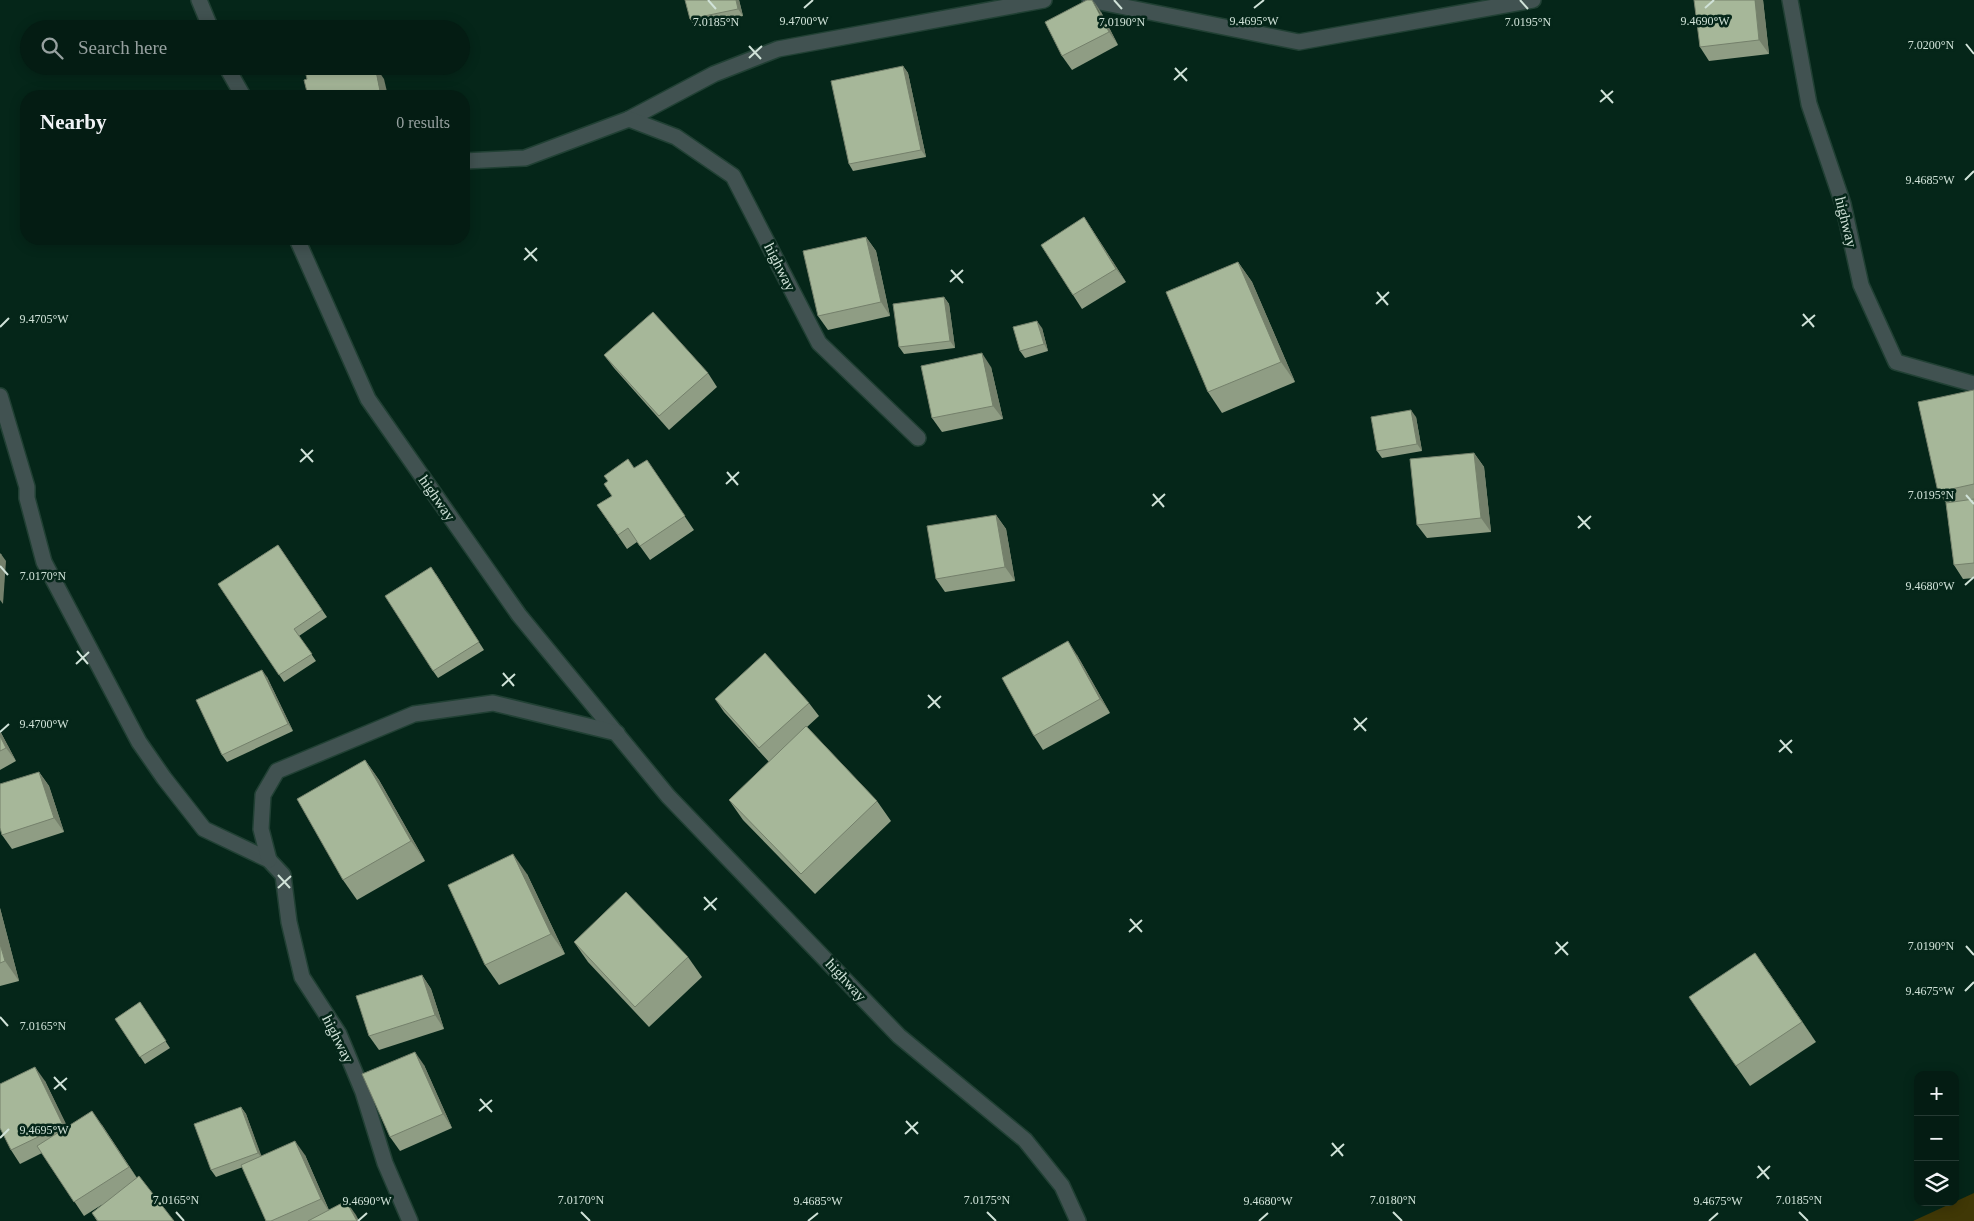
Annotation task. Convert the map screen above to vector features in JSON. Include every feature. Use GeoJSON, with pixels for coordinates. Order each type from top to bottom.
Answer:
{"type":"FeatureCollection","features":[{"type":"Feature","properties":{"kind":"street"},"geometry":{"type":"LineString","coordinates":[[199,0],[207,20]]}},
{"type":"Feature","properties":{"kind":"street"},"geometry":{"type":"LineString","coordinates":[[470,161],[525,158],[629,119],[714,74],[778,49],[1044,0]]}},
{"type":"Feature","properties":{"kind":"street"},"geometry":{"type":"LineString","coordinates":[[1090,0],[1299,42],[1533,0]]}},
{"type":"Feature","properties":{"kind":"street","name":"highway"},"geometry":{"type":"LineString","coordinates":[[1790,0],[1809,104],[1843,204],[1861,285],[1896,362],[1974,384]]}},
{"type":"Feature","properties":{"kind":"street"},"geometry":{"type":"LineString","coordinates":[[231,75],[240,90]]}},
{"type":"Feature","properties":{"kind":"street","name":"highway"},"geometry":{"type":"LineString","coordinates":[[629,119],[676,137],[733,176],[819,343],[918,438]]}},
{"type":"Feature","properties":{"kind":"street","name":"highway"},"geometry":{"type":"LineString","coordinates":[[300,245],[368,399],[519,615],[668,796],[899,1036],[1025,1140],[1062,1186],[1078,1221]]}},
{"type":"Feature","properties":{"kind":"street","name":"highway"},"geometry":{"type":"LineString","coordinates":[[0,396],[27,492],[44,562],[139,742],[164,778],[204,829],[269,860],[283,875],[290,922],[302,977],[339,1034],[363,1092],[385,1163],[410,1221]]}},
{"type":"Feature","properties":{"kind":"street","name":"highway"},"geometry":{"type":"LineString","coordinates":[[269,860],[261,829],[263,795],[277,771],[414,714],[493,703],[617,733]]}},
{"type":"Feature","properties":{"kind":"shaded area"},"geometry":{"type":"Polygon","coordinates":[[[1974,1193],[1974,1221],[1913,1221],[1946,1206],[1959,1206],[1959,1200],[1974,1193]]]}},
{"type":"Feature","properties":{"kind":"building"},"geometry":{"type":"Polygon","coordinates":[[[685,0],[736,0],[738,9],[690,19],[685,0]]]}},
{"type":"Feature","properties":{"kind":"building"},"geometry":{"type":"Polygon","coordinates":[[[1087,0],[1092,0],[1109,32],[1062,56],[1045,22],[1087,0]]]}},
{"type":"Feature","properties":{"kind":"building"},"geometry":{"type":"Polygon","coordinates":[[[1694,0],[1755,0],[1759,40],[1700,47],[1694,0]]]}},
{"type":"Feature","properties":{"kind":"building"},"geometry":{"type":"Polygon","coordinates":[[[903,66],[921,150],[849,164],[831,81],[903,66]]]}},
{"type":"Feature","properties":{"kind":"building"},"geometry":{"type":"Polygon","coordinates":[[[306,75],[377,75],[380,90],[306,90],[304,80],[307,79],[306,75]]]}},
{"type":"Feature","properties":{"kind":"building"},"geometry":{"type":"Polygon","coordinates":[[[1084,217],[1116,269],[1073,295],[1041,245],[1084,217]]]}},
{"type":"Feature","properties":{"kind":"building"},"geometry":{"type":"Polygon","coordinates":[[[866,237],[881,302],[818,316],[803,251],[866,237]]]}},
{"type":"Feature","properties":{"kind":"building"},"geometry":{"type":"Polygon","coordinates":[[[1238,262],[1281,362],[1208,392],[1166,292],[1238,262]]]}},
{"type":"Feature","properties":{"kind":"building"},"geometry":{"type":"Polygon","coordinates":[[[944,297],[950,341],[899,347],[893,304],[944,297]]]}},
{"type":"Feature","properties":{"kind":"building"},"geometry":{"type":"Polygon","coordinates":[[[653,312],[708,373],[659,416],[604,355],[653,312]]]}},
{"type":"Feature","properties":{"kind":"building"},"geometry":{"type":"Polygon","coordinates":[[[1037,321],[1044,344],[1020,351],[1013,327],[1037,321]]]}},
{"type":"Feature","properties":{"kind":"building"},"geometry":{"type":"Polygon","coordinates":[[[982,353],[993,406],[932,418],[921,366],[982,353]]]}},
{"type":"Feature","properties":{"kind":"building"},"geometry":{"type":"Polygon","coordinates":[[[1974,390],[1974,484],[1938,492],[1918,402],[1974,390]]]}},
{"type":"Feature","properties":{"kind":"building"},"geometry":{"type":"Polygon","coordinates":[[[1411,410],[1417,444],[1377,451],[1371,417],[1411,410]]]}},
{"type":"Feature","properties":{"kind":"building"},"geometry":{"type":"Polygon","coordinates":[[[1474,453],[1481,518],[1417,525],[1410,459],[1474,453]]]}},
{"type":"Feature","properties":{"kind":"building"},"geometry":{"type":"Polygon","coordinates":[[[628,459],[634,468],[647,460],[685,516],[640,546],[628,528],[618,535],[597,505],[612,496],[604,484],[608,481],[604,476],[628,459]]]}},
{"type":"Feature","properties":{"kind":"building"},"geometry":{"type":"Polygon","coordinates":[[[1974,499],[1974,563],[1954,565],[1946,503],[1974,499]]]}},
{"type":"Feature","properties":{"kind":"building"},"geometry":{"type":"Polygon","coordinates":[[[996,515],[1005,567],[936,579],[927,526],[996,515]]]}},
{"type":"Feature","properties":{"kind":"building"},"geometry":{"type":"Polygon","coordinates":[[[278,545],[322,610],[294,629],[312,654],[279,675],[218,584],[278,545]]]}},
{"type":"Feature","properties":{"kind":"building"},"geometry":{"type":"Polygon","coordinates":[[[431,567],[479,642],[433,671],[385,596],[431,567]]]}},
{"type":"Feature","properties":{"kind":"building"},"geometry":{"type":"Polygon","coordinates":[[[1068,641],[1100,699],[1034,736],[1002,678],[1068,641]]]}},
{"type":"Feature","properties":{"kind":"building"},"geometry":{"type":"Polygon","coordinates":[[[765,653],[809,703],[759,748],[715,699],[765,653]]]}},
{"type":"Feature","properties":{"kind":"building"},"geometry":{"type":"Polygon","coordinates":[[[262,670],[288,724],[222,755],[196,700],[262,670]]]}},
{"type":"Feature","properties":{"kind":"building"},"geometry":{"type":"Polygon","coordinates":[[[806,726],[877,801],[801,874],[729,800],[806,726]]]}},
{"type":"Feature","properties":{"kind":"building"},"geometry":{"type":"Polygon","coordinates":[[[0,736],[6,748],[0,751],[0,736]]]}},
{"type":"Feature","properties":{"kind":"building"},"geometry":{"type":"Polygon","coordinates":[[[365,760],[411,841],[343,880],[297,799],[365,760]]]}},
{"type":"Feature","properties":{"kind":"building"},"geometry":{"type":"Polygon","coordinates":[[[39,772],[54,818],[2,835],[0,828],[0,784],[39,772]]]}},
{"type":"Feature","properties":{"kind":"building"},"geometry":{"type":"Polygon","coordinates":[[[513,854],[551,934],[485,965],[448,885],[513,854]]]}},
{"type":"Feature","properties":{"kind":"building"},"geometry":{"type":"Polygon","coordinates":[[[626,892],[688,957],[635,1007],[574,942],[626,892]]]}},
{"type":"Feature","properties":{"kind":"building"},"geometry":{"type":"Polygon","coordinates":[[[0,944],[5,961],[0,963],[0,944]]]}},
{"type":"Feature","properties":{"kind":"building"},"geometry":{"type":"Polygon","coordinates":[[[1755,953],[1802,1022],[1736,1066],[1689,997],[1755,953]]]}},
{"type":"Feature","properties":{"kind":"building"},"geometry":{"type":"Polygon","coordinates":[[[422,975],[435,1015],[369,1036],[356,996],[422,975]]]}},
{"type":"Feature","properties":{"kind":"building"},"geometry":{"type":"Polygon","coordinates":[[[140,1002],[166,1041],[140,1057],[115,1019],[140,1002]]]}},
{"type":"Feature","properties":{"kind":"building"},"geometry":{"type":"Polygon","coordinates":[[[415,1052],[443,1114],[390,1137],[362,1074],[415,1052]]]}},
{"type":"Feature","properties":{"kind":"building"},"geometry":{"type":"Polygon","coordinates":[[[35,1067],[63,1125],[11,1150],[0,1128],[0,1084],[35,1067]]]}},
{"type":"Feature","properties":{"kind":"building"},"geometry":{"type":"Polygon","coordinates":[[[241,1107],[258,1153],[211,1170],[194,1124],[241,1107]]]}},
{"type":"Feature","properties":{"kind":"building"},"geometry":{"type":"Polygon","coordinates":[[[92,1111],[129,1167],[74,1202],[37,1146],[92,1111]]]}},
{"type":"Feature","properties":{"kind":"building"},"geometry":{"type":"Polygon","coordinates":[[[295,1141],[321,1199],[271,1221],[266,1221],[241,1165],[295,1141]]]}},
{"type":"Feature","properties":{"kind":"building"},"geometry":{"type":"Polygon","coordinates":[[[139,1176],[174,1221],[98,1221],[92,1213],[139,1176]]]}},
{"type":"Feature","properties":{"kind":"building"},"geometry":{"type":"Polygon","coordinates":[[[346,1201],[357,1221],[308,1221],[346,1201]]]}}]}
